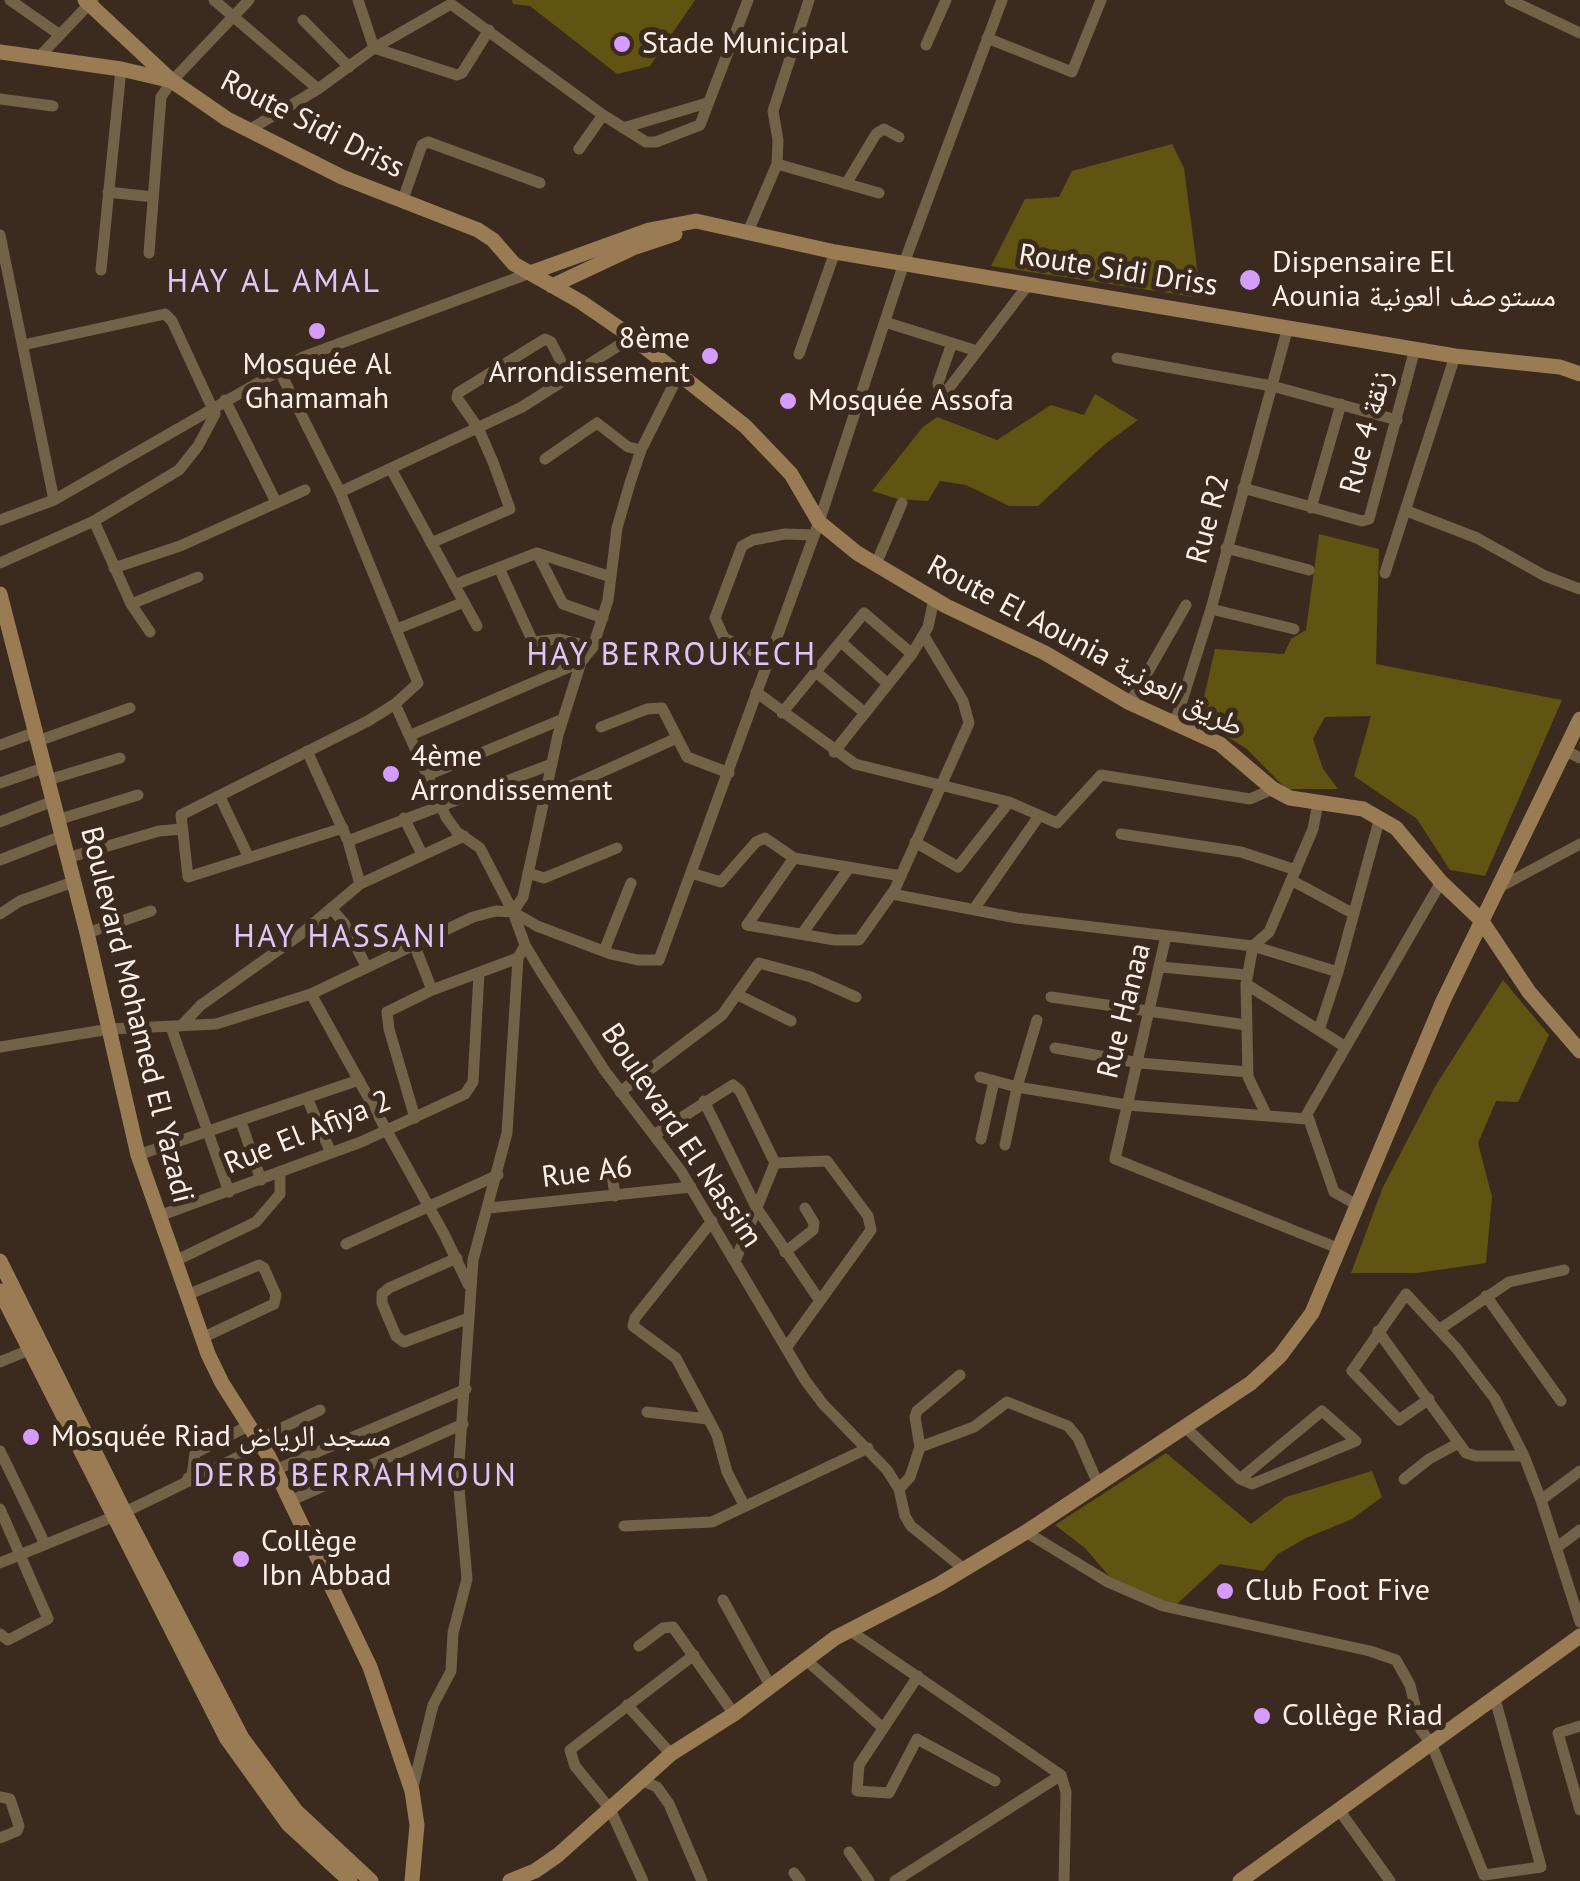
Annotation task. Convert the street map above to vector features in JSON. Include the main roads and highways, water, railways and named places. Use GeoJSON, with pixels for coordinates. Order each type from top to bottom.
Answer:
{"type":"FeatureCollection","features":[{"type":"Feature","properties":{"kind":"place","name":"Stade Municipal"},"geometry":{"type":"Point","coordinates":[622,44]}},
{"type":"Feature","properties":{"kind":"place","name":"Dispensaire El Aounia مستوصف العونية"},"geometry":{"type":"Point","coordinates":[1250,280]}},
{"type":"Feature","properties":{"kind":"place","name":"Mosquée Al Ghamamah"},"geometry":{"type":"Point","coordinates":[317,331]}},
{"type":"Feature","properties":{"kind":"place","name":"8ème Arrondissement"},"geometry":{"type":"Point","coordinates":[710,356]}},
{"type":"Feature","properties":{"kind":"place","name":"Mosquée Assofa"},"geometry":{"type":"Point","coordinates":[788,401]}},
{"type":"Feature","properties":{"kind":"place","name":"4ème Arrondissement"},"geometry":{"type":"Point","coordinates":[391,774]}},
{"type":"Feature","properties":{"kind":"place","name":"Mosquée Riad مسجد الرياض"},"geometry":{"type":"Point","coordinates":[31,1437]}},
{"type":"Feature","properties":{"kind":"place","name":"Collège Ibn Abbad"},"geometry":{"type":"Point","coordinates":[241,1559]}},
{"type":"Feature","properties":{"kind":"place","name":"Club Foot Five"},"geometry":{"type":"Point","coordinates":[1225,1591]}},
{"type":"Feature","properties":{"kind":"place","name":"Collège Riad"},"geometry":{"type":"Point","coordinates":[1262,1716]}},
{"type":"Feature","properties":{"kind":"district","name":"HAY AL AMAL"},"geometry":{"type":"Point","coordinates":[274,283]}},
{"type":"Feature","properties":{"kind":"district","name":"HAY BERROUKECH"},"geometry":{"type":"Point","coordinates":[672,656]}},
{"type":"Feature","properties":{"kind":"district","name":"HAY HASSANI"},"geometry":{"type":"Point","coordinates":[341,938]}},
{"type":"Feature","properties":{"kind":"district","name":"DERB BERRAHMOUN"},"geometry":{"type":"Point","coordinates":[356,1477]}}]}
